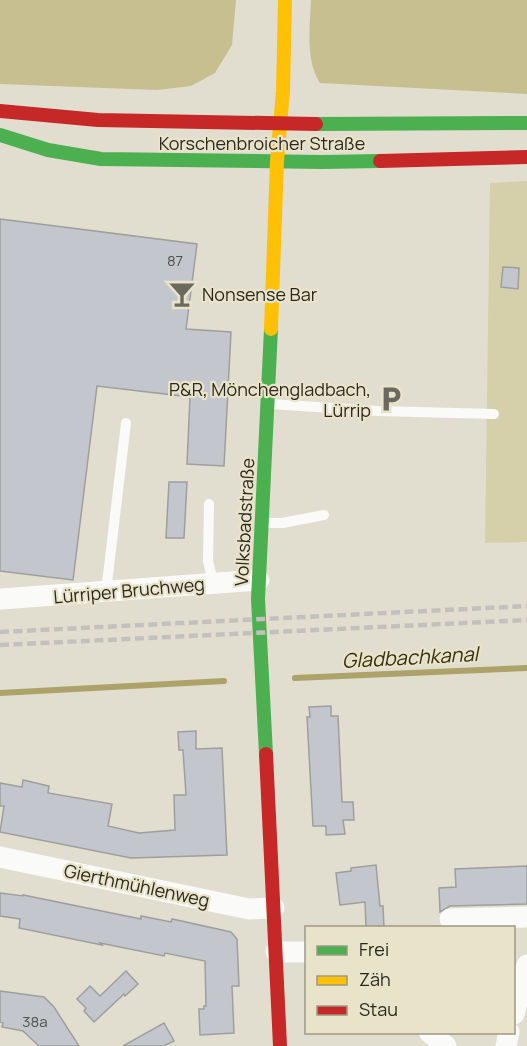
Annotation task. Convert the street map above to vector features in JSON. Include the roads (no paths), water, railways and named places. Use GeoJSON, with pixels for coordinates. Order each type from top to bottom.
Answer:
{"type":"FeatureCollection","features":[{"type":"Feature","properties":{"kind":"main road","name":"Volksbadstraße"},"geometry":{"type":"LineString","coordinates":[[280,1046],[258,580],[264,523],[285,0]]}},
{"type":"Feature","properties":{"kind":"main road","name":"Korschenbroicher Straße"},"geometry":{"type":"LineString","coordinates":[[0,111],[98,120],[527,123]]}},
{"type":"Feature","properties":{"kind":"main road","name":"Korschenbroicher Straße"},"geometry":{"type":"LineString","coordinates":[[0,135],[48,150],[101,159],[333,162],[527,157]]}},
{"type":"Feature","properties":{"kind":"street","name":"Lürriper Bruchweg"},"geometry":{"type":"LineString","coordinates":[[0,599],[258,580]]}},
{"type":"Feature","properties":{"kind":"street","name":"Gierthmühlenweg"},"geometry":{"type":"LineString","coordinates":[[0,857],[249,909],[273,908]]}},
{"type":"Feature","properties":{"kind":"street"},"geometry":{"type":"LineString","coordinates":[[450,919],[527,917]]}},
{"type":"Feature","properties":{"kind":"street"},"geometry":{"type":"LineString","coordinates":[[276,952],[305,952]]}},
{"type":"Feature","properties":{"kind":"street"},"geometry":{"type":"LineString","coordinates":[[515,1007],[527,966]]}},
{"type":"Feature","properties":{"kind":"street"},"geometry":{"type":"LineString","coordinates":[[431,1034],[446,1046]]}},
{"type":"Feature","properties":{"kind":"lane"},"geometry":{"type":"LineString","coordinates":[[269,404],[495,414]]}},
{"type":"Feature","properties":{"kind":"lane"},"geometry":{"type":"LineString","coordinates":[[106,592],[126,423]]}},
{"type":"Feature","properties":{"kind":"lane"},"geometry":{"type":"LineString","coordinates":[[209,504],[208,561],[213,582]]}},
{"type":"Feature","properties":{"kind":"lane"},"geometry":{"type":"LineString","coordinates":[[264,523],[282,524],[324,515]]}},
{"type":"Feature","properties":{"kind":"waterway","name":"Gladbachkanal"},"geometry":{"type":"LineString","coordinates":[[295,678],[527,668]]}},
{"type":"Feature","properties":{"kind":"waterway","name":"Gladbachkanal"},"geometry":{"type":"LineString","coordinates":[[0,693],[224,681]]}},
{"type":"Feature","properties":{"kind":"railway"},"geometry":{"type":"LineString","coordinates":[[0,632],[527,606]]}},
{"type":"Feature","properties":{"kind":"railway"},"geometry":{"type":"LineString","coordinates":[[0,645],[527,620]]}},
{"type":"Feature","properties":{"kind":"place","name":"Nonsense Bar"},"geometry":{"type":"Point","coordinates":[182,294]}},
{"type":"Feature","properties":{"kind":"place","name":"P&R, Mönchengladbach, Lürrip"},"geometry":{"type":"Point","coordinates":[391,399]}}]}
